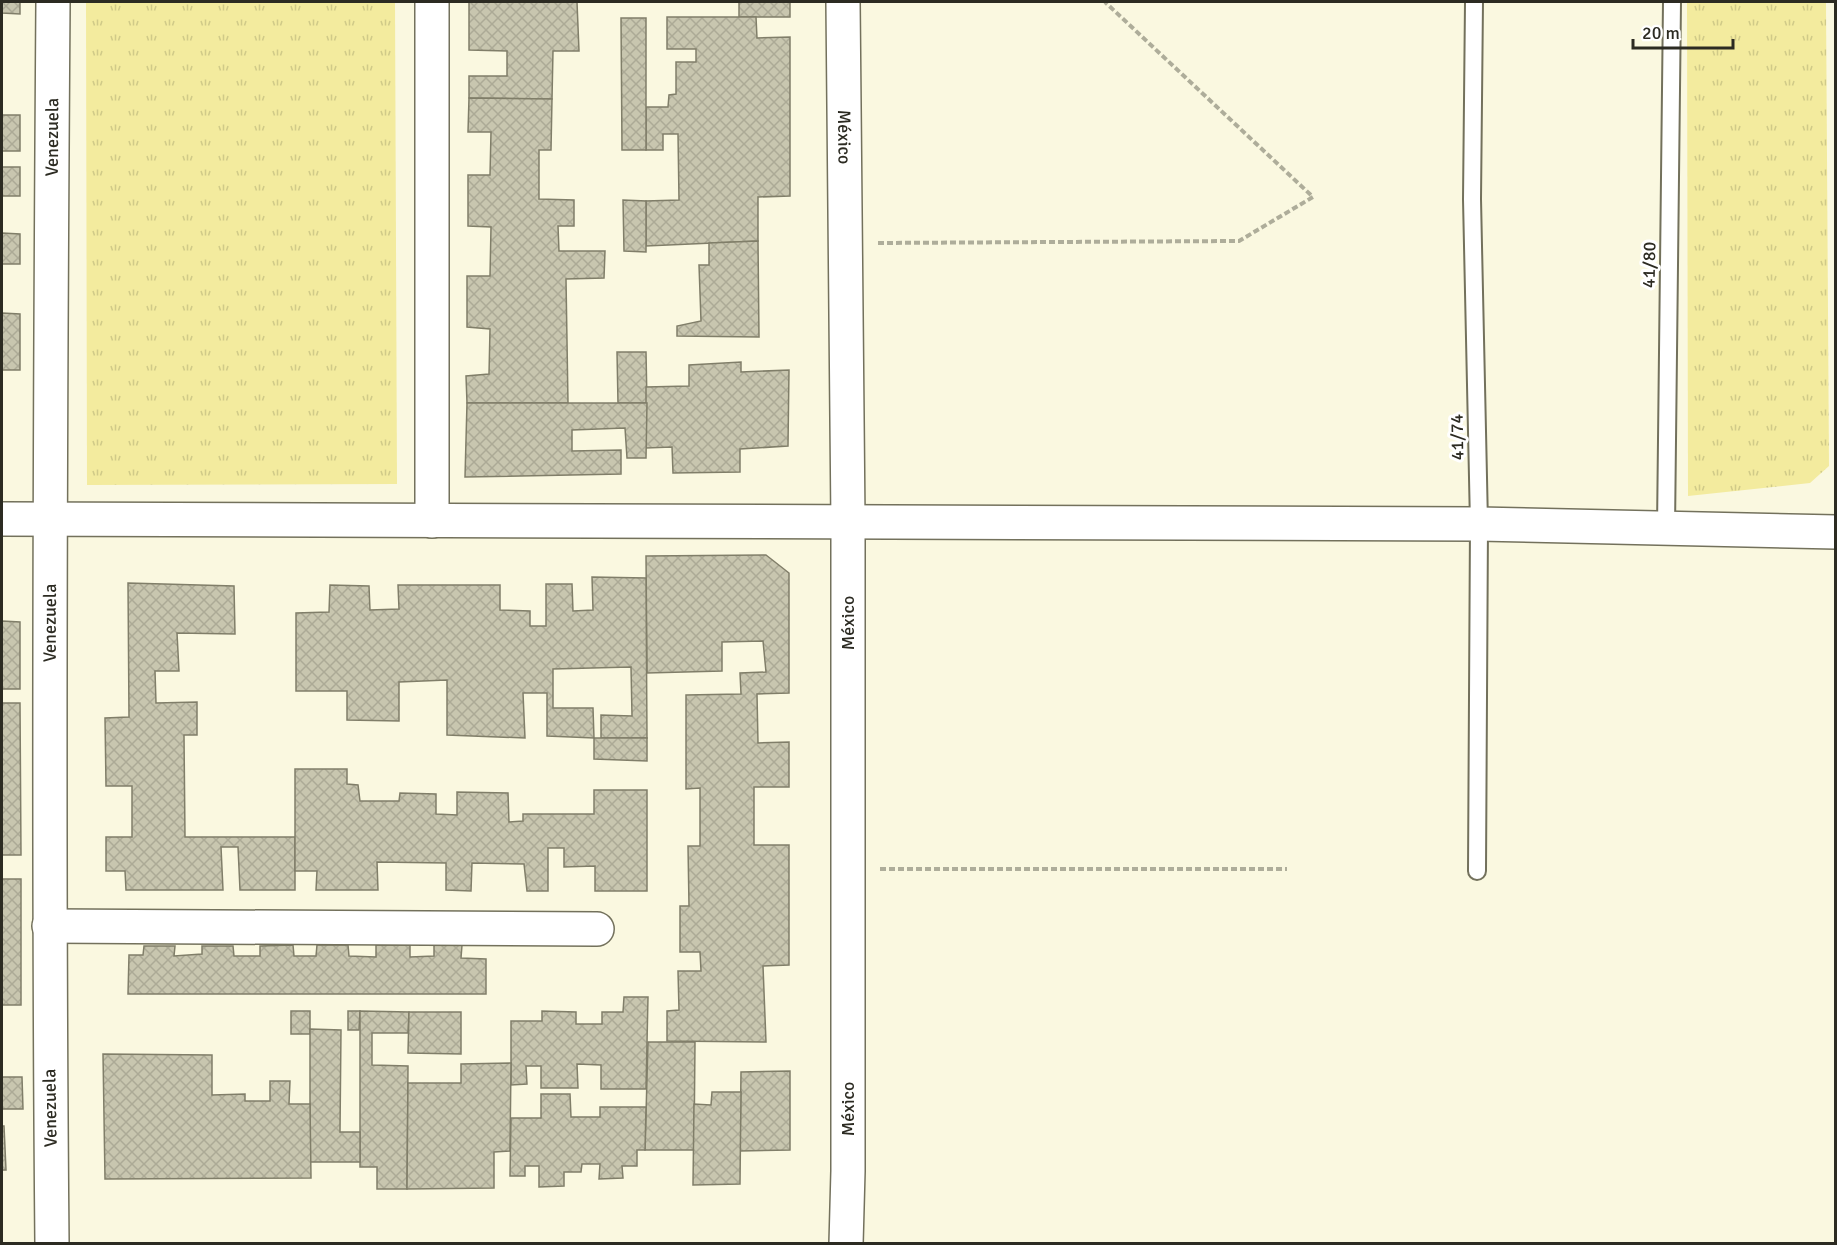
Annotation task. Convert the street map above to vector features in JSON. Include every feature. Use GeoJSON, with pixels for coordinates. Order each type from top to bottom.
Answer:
{"type":"FeatureCollection","features":[{"type":"Feature","properties":{"kind":"street","name":"Venezuela"},"geometry":{"type":"LineString","coordinates":[[52,1244],[49,519],[53,2]]}},
{"type":"Feature","properties":{"kind":"street"},"geometry":{"type":"LineString","coordinates":[[432,2],[432,521]]}},
{"type":"Feature","properties":{"kind":"street","name":"México"},"geometry":{"type":"LineString","coordinates":[[843,2],[848,522],[846,1244]]}},
{"type":"Feature","properties":{"kind":"street"},"geometry":{"type":"LineString","coordinates":[[2,519],[1479,524],[1836,532]]}},
{"type":"Feature","properties":{"kind":"street"},"geometry":{"type":"LineString","coordinates":[[49,926],[597,929]]}},
{"type":"Feature","properties":{"kind":"lane","name":"41/74"},"geometry":{"type":"LineString","coordinates":[[1474,2],[1472,199],[1479,524],[1477,871]]}},
{"type":"Feature","properties":{"kind":"lane","name":"41/80"},"geometry":{"type":"LineString","coordinates":[[1666,528],[1672,2]]}},
{"type":"Feature","properties":{"kind":"path"},"geometry":{"type":"LineString","coordinates":[[844,243],[1239,241],[1313,197],[1105,2]]}},
{"type":"Feature","properties":{"kind":"path"},"geometry":{"type":"LineString","coordinates":[[847,869],[1287,869]]}},
{"type":"Feature","properties":{"kind":"green space"},"geometry":{"type":"Polygon","coordinates":[[[86,2],[395,2],[397,484],[87,485],[86,2]]]}},
{"type":"Feature","properties":{"kind":"green space"},"geometry":{"type":"Polygon","coordinates":[[[1687,2],[1826,2],[1829,466],[1810,483],[1688,496],[1687,2]]]}},
{"type":"Feature","properties":{"kind":"building"},"geometry":{"type":"Polygon","coordinates":[[[2,2],[20,2],[20,14],[2,13],[2,2]]]}},
{"type":"Feature","properties":{"kind":"building"},"geometry":{"type":"Polygon","coordinates":[[[469,2],[577,2],[579,51],[553,51],[552,99],[469,98],[469,76],[507,76],[507,51],[469,50],[469,2]]]}},
{"type":"Feature","properties":{"kind":"building"},"geometry":{"type":"Polygon","coordinates":[[[739,2],[790,2],[790,17],[739,17],[739,2]]]}},
{"type":"Feature","properties":{"kind":"building"},"geometry":{"type":"Polygon","coordinates":[[[667,17],[756,17],[757,38],[790,37],[790,196],[758,197],[758,241],[646,246],[646,201],[679,200],[678,134],[663,134],[663,150],[646,150],[646,107],[668,107],[669,95],[676,94],[676,62],[696,62],[696,49],[667,49],[667,17]]]}},
{"type":"Feature","properties":{"kind":"building"},"geometry":{"type":"Polygon","coordinates":[[[621,18],[646,18],[646,150],[622,150],[621,18]]]}},
{"type":"Feature","properties":{"kind":"building"},"geometry":{"type":"Polygon","coordinates":[[[469,98],[552,99],[551,150],[539,150],[539,199],[574,200],[574,226],[558,226],[559,251],[605,251],[604,278],[566,279],[568,403],[467,403],[466,376],[489,374],[490,329],[467,327],[467,276],[490,276],[491,227],[468,226],[468,175],[490,175],[491,132],[468,132],[469,98]]]}},
{"type":"Feature","properties":{"kind":"building"},"geometry":{"type":"Polygon","coordinates":[[[2,115],[20,115],[20,151],[2,151],[2,115]]]}},
{"type":"Feature","properties":{"kind":"building"},"geometry":{"type":"Polygon","coordinates":[[[2,167],[20,167],[20,196],[2,196],[2,167]]]}},
{"type":"Feature","properties":{"kind":"building"},"geometry":{"type":"Polygon","coordinates":[[[623,200],[646,201],[646,252],[624,251],[623,200]]]}},
{"type":"Feature","properties":{"kind":"building"},"geometry":{"type":"Polygon","coordinates":[[[2,233],[20,234],[20,264],[2,264],[2,233]]]}},
{"type":"Feature","properties":{"kind":"building"},"geometry":{"type":"Polygon","coordinates":[[[758,241],[759,337],[677,336],[677,326],[701,321],[699,265],[709,265],[709,243],[758,241]]]}},
{"type":"Feature","properties":{"kind":"building"},"geometry":{"type":"Polygon","coordinates":[[[2,313],[20,314],[20,370],[2,370],[2,313]]]}},
{"type":"Feature","properties":{"kind":"building"},"geometry":{"type":"Polygon","coordinates":[[[617,352],[646,352],[647,403],[618,403],[617,352]]]}},
{"type":"Feature","properties":{"kind":"building"},"geometry":{"type":"Polygon","coordinates":[[[741,362],[741,372],[789,370],[788,446],[740,449],[740,472],[673,473],[672,447],[646,448],[646,387],[689,386],[689,365],[741,362]]]}},
{"type":"Feature","properties":{"kind":"building"},"geometry":{"type":"Polygon","coordinates":[[[467,403],[647,403],[646,458],[627,458],[625,428],[572,430],[572,451],[621,450],[621,474],[465,477],[467,403]]]}},
{"type":"Feature","properties":{"kind":"building"},"geometry":{"type":"Polygon","coordinates":[[[766,555],[789,573],[789,693],[757,694],[758,743],[789,742],[789,787],[754,787],[754,845],[789,845],[789,965],[763,966],[766,1042],[667,1041],[667,1011],[679,1010],[678,971],[701,971],[700,952],[680,952],[680,906],[689,906],[688,846],[700,846],[700,788],[686,789],[686,695],[741,694],[740,673],[766,672],[763,641],[722,642],[722,671],[647,673],[646,556],[766,555]]]}},
{"type":"Feature","properties":{"kind":"building"},"geometry":{"type":"Polygon","coordinates":[[[592,577],[646,578],[647,738],[601,738],[601,715],[632,716],[631,667],[553,669],[553,708],[593,708],[594,738],[547,736],[547,693],[523,693],[525,738],[447,735],[447,680],[399,682],[399,721],[347,720],[347,691],[296,691],[296,613],[329,612],[330,585],[369,586],[370,610],[399,609],[398,585],[500,585],[500,610],[530,611],[530,626],[546,626],[546,584],[572,584],[573,611],[593,610],[592,577]]]}},
{"type":"Feature","properties":{"kind":"building"},"geometry":{"type":"Polygon","coordinates":[[[128,583],[234,586],[235,634],[177,633],[179,671],[155,671],[156,703],[197,702],[197,735],[184,735],[185,837],[295,837],[295,890],[240,890],[238,847],[221,847],[223,890],[126,890],[125,871],[106,871],[106,837],[132,837],[132,786],[106,786],[105,718],[129,717],[128,583]]]}},
{"type":"Feature","properties":{"kind":"building"},"geometry":{"type":"Polygon","coordinates":[[[2,621],[20,622],[20,689],[2,689],[2,621]]]}},
{"type":"Feature","properties":{"kind":"building"},"geometry":{"type":"Polygon","coordinates":[[[2,703],[20,703],[21,855],[2,855],[2,703]]]}},
{"type":"Feature","properties":{"kind":"building"},"geometry":{"type":"Polygon","coordinates":[[[594,738],[647,738],[647,761],[594,759],[594,738]]]}},
{"type":"Feature","properties":{"kind":"building"},"geometry":{"type":"Polygon","coordinates":[[[295,769],[347,769],[347,784],[358,785],[360,801],[399,801],[400,793],[436,794],[436,814],[457,815],[457,792],[508,793],[509,822],[523,821],[523,814],[594,814],[594,790],[647,790],[647,891],[595,891],[595,866],[564,867],[564,848],[548,848],[548,891],[527,891],[524,864],[472,863],[471,891],[446,890],[446,863],[377,862],[378,890],[316,890],[317,871],[295,871],[295,769]]]}},
{"type":"Feature","properties":{"kind":"building"},"geometry":{"type":"Polygon","coordinates":[[[2,879],[21,879],[21,1005],[2,1005],[2,879]]]}},
{"type":"Feature","properties":{"kind":"building"},"geometry":{"type":"Polygon","coordinates":[[[293,945],[294,956],[316,956],[317,945],[348,945],[349,956],[376,957],[376,945],[410,945],[410,957],[434,956],[434,945],[462,945],[461,958],[486,959],[486,994],[128,994],[129,955],[143,955],[144,946],[175,946],[174,956],[202,954],[202,946],[233,946],[234,956],[260,956],[260,946],[293,945]]]}},
{"type":"Feature","properties":{"kind":"building"},"geometry":{"type":"Polygon","coordinates":[[[624,997],[648,997],[646,1089],[601,1089],[601,1065],[577,1064],[578,1088],[541,1088],[541,1066],[526,1066],[527,1084],[511,1085],[511,1021],[542,1021],[542,1011],[576,1012],[576,1024],[602,1024],[602,1012],[623,1012],[624,997]]]}},
{"type":"Feature","properties":{"kind":"building"},"geometry":{"type":"Polygon","coordinates":[[[291,1011],[310,1011],[310,1034],[291,1034],[291,1011]]]}},
{"type":"Feature","properties":{"kind":"building"},"geometry":{"type":"Polygon","coordinates":[[[348,1011],[360,1011],[359,1030],[348,1030],[348,1011]]]}},
{"type":"Feature","properties":{"kind":"building"},"geometry":{"type":"Polygon","coordinates":[[[360,1011],[409,1012],[408,1033],[372,1033],[372,1065],[408,1066],[407,1189],[377,1189],[377,1167],[360,1167],[360,1011]]]}},
{"type":"Feature","properties":{"kind":"building"},"geometry":{"type":"Polygon","coordinates":[[[409,1012],[461,1012],[461,1054],[408,1053],[409,1012]]]}},
{"type":"Feature","properties":{"kind":"building"},"geometry":{"type":"Polygon","coordinates":[[[310,1029],[341,1030],[340,1132],[360,1132],[360,1162],[310,1162],[310,1029]]]}},
{"type":"Feature","properties":{"kind":"building"},"geometry":{"type":"Polygon","coordinates":[[[648,1042],[695,1042],[694,1150],[645,1150],[648,1042]]]}},
{"type":"Feature","properties":{"kind":"building"},"geometry":{"type":"Polygon","coordinates":[[[103,1054],[212,1055],[212,1095],[245,1094],[245,1101],[270,1101],[270,1081],[290,1081],[289,1104],[310,1104],[311,1178],[105,1179],[103,1054]]]}},
{"type":"Feature","properties":{"kind":"building"},"geometry":{"type":"Polygon","coordinates":[[[511,1063],[510,1151],[494,1152],[494,1188],[407,1189],[408,1083],[461,1083],[461,1064],[511,1063]]]}},
{"type":"Feature","properties":{"kind":"building"},"geometry":{"type":"Polygon","coordinates":[[[790,1071],[790,1150],[740,1151],[741,1072],[790,1071]]]}},
{"type":"Feature","properties":{"kind":"building"},"geometry":{"type":"Polygon","coordinates":[[[2,1077],[22,1077],[23,1109],[2,1109],[2,1077]]]}},
{"type":"Feature","properties":{"kind":"building"},"geometry":{"type":"Polygon","coordinates":[[[712,1092],[741,1092],[740,1184],[693,1185],[694,1104],[711,1105],[712,1092]]]}},
{"type":"Feature","properties":{"kind":"building"},"geometry":{"type":"Polygon","coordinates":[[[541,1094],[570,1094],[571,1117],[600,1117],[600,1107],[646,1107],[645,1150],[637,1150],[637,1166],[622,1166],[623,1178],[599,1179],[600,1164],[582,1164],[581,1172],[564,1172],[564,1186],[539,1187],[539,1166],[525,1166],[525,1176],[510,1176],[511,1118],[541,1118],[541,1094]]]}},
{"type":"Feature","properties":{"kind":"building"},"geometry":{"type":"Polygon","coordinates":[[[2,1126],[4,1126],[6,1170],[2,1170],[2,1126]]]}}]}
